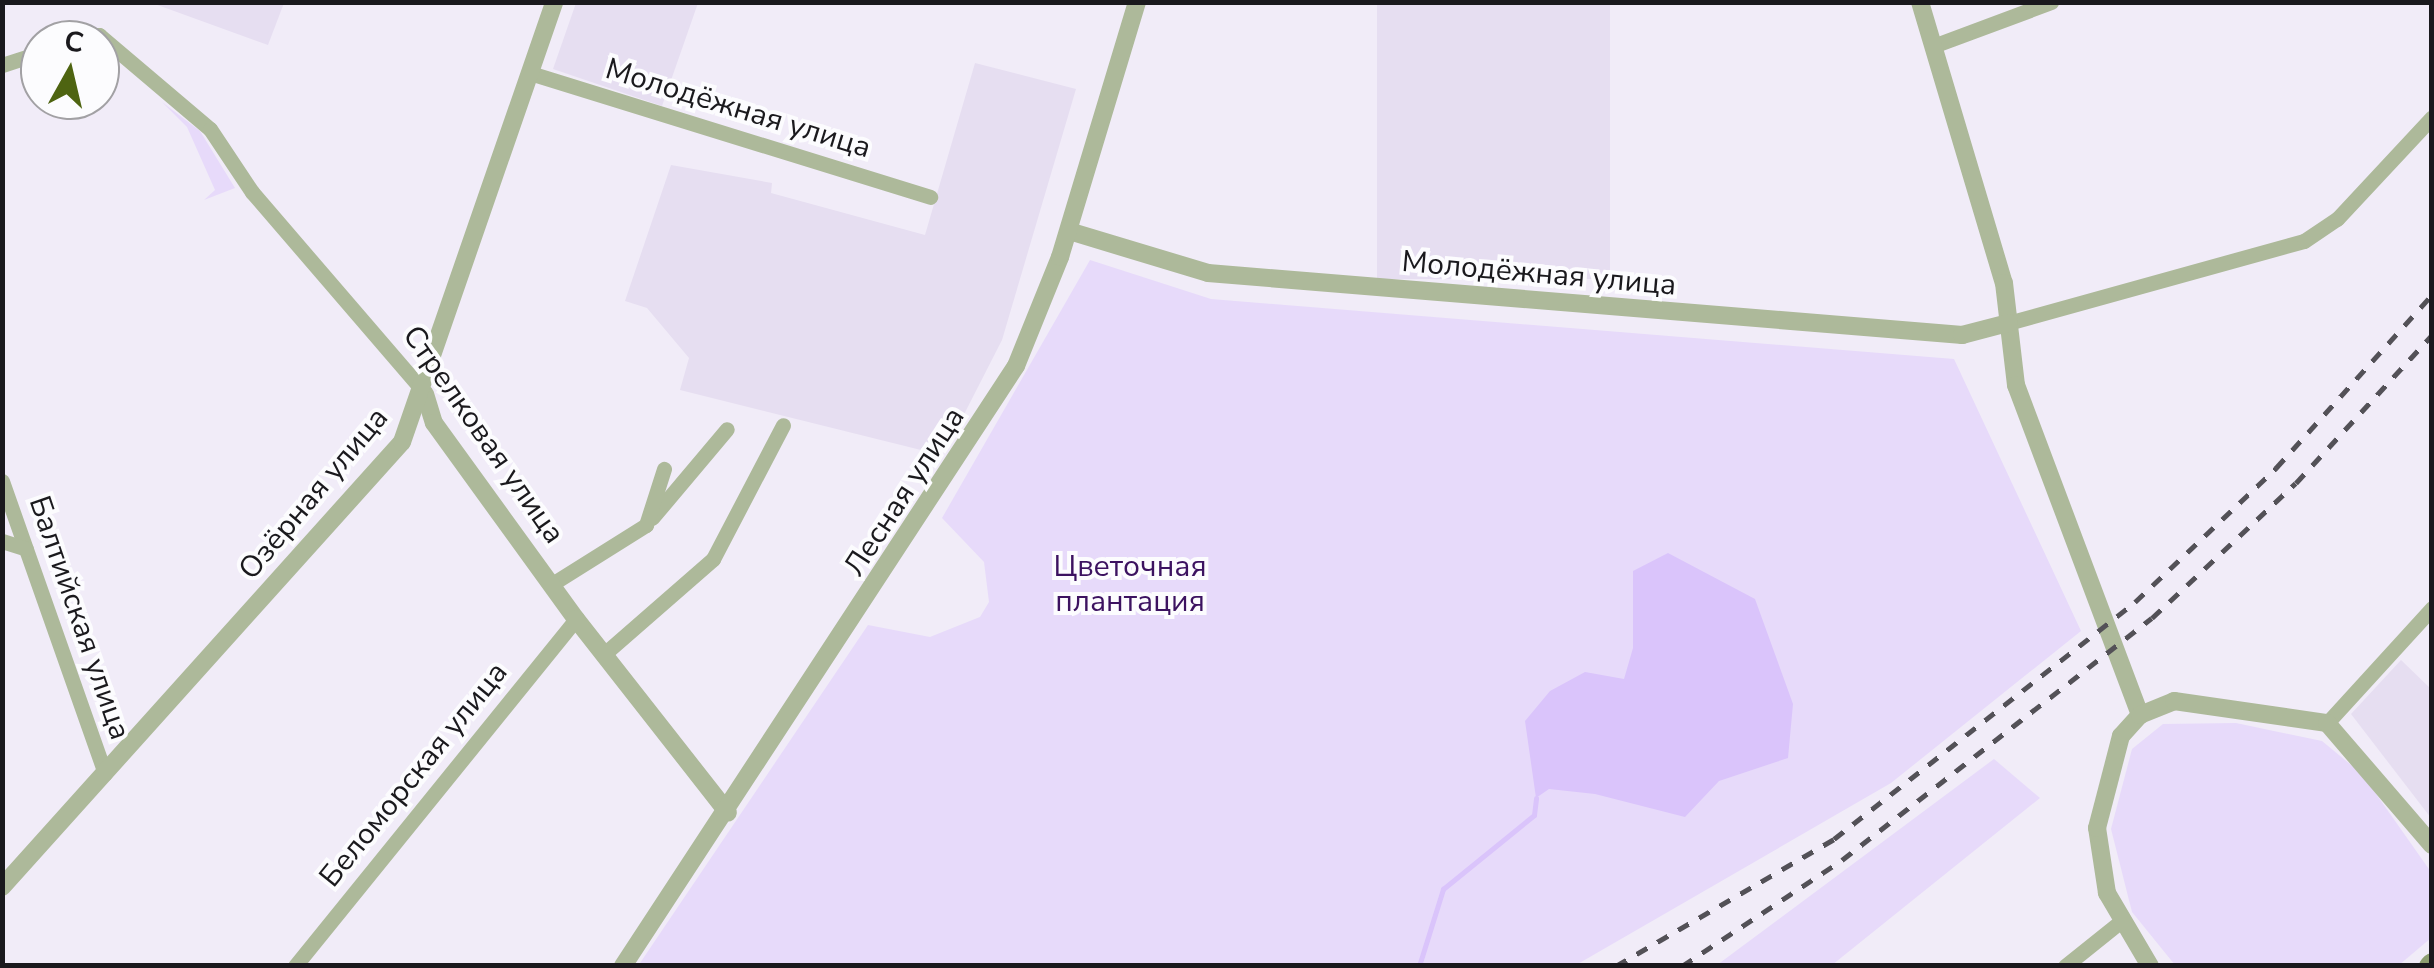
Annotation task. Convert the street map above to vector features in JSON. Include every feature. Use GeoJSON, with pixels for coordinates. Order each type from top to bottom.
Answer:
{"type":"FeatureCollection","features":[{"type":"Feature","properties":{"kind":"street","name":"Озёрная улица"},"geometry":{"type":"LineString","coordinates":[[2,888],[402,442],[425,394],[554,2]]}},
{"type":"Feature","properties":{"kind":"street","name":"Лесная улица"},"geometry":{"type":"LineString","coordinates":[[623,966],[975,439],[1032,331],[1068,231],[1137,2]]}},
{"type":"Feature","properties":{"kind":"street"},"geometry":{"type":"LineString","coordinates":[[1920,2],[2008,323],[2016,384],[2115,666],[2140,716]]}},
{"type":"Feature","properties":{"kind":"street"},"geometry":{"type":"LineString","coordinates":[[1933,46],[2051,2]]}},
{"type":"Feature","properties":{"kind":"street","name":"Стрелковая улица"},"geometry":{"type":"LineString","coordinates":[[120,52],[210,129],[425,394],[434,423],[603,656],[728,813]]}},
{"type":"Feature","properties":{"kind":"street","name":"Молодёжная улица"},"geometry":{"type":"LineString","coordinates":[[530,74],[930,197]]}},
{"type":"Feature","properties":{"kind":"street"},"geometry":{"type":"LineString","coordinates":[[2008,323],[2304,241],[2432,116]]}},
{"type":"Feature","properties":{"kind":"street","name":"Молодёжная улица"},"geometry":{"type":"LineString","coordinates":[[1068,231],[1208,273],[1962,334],[2008,323]]}},
{"type":"Feature","properties":{"kind":"street"},"geometry":{"type":"LineString","coordinates":[[603,656],[664,610],[713,559],[783,424]]}},
{"type":"Feature","properties":{"kind":"street"},"geometry":{"type":"LineString","coordinates":[[552,584],[646,525],[726,430]]}},
{"type":"Feature","properties":{"kind":"street"},"geometry":{"type":"LineString","coordinates":[[646,525],[664,469]]}},
{"type":"Feature","properties":{"kind":"street","name":"Балтийская улица"},"geometry":{"type":"LineString","coordinates":[[4,489],[105,772]]}},
{"type":"Feature","properties":{"kind":"street"},"geometry":{"type":"LineString","coordinates":[[2,542],[26,549]]}},
{"type":"Feature","properties":{"kind":"street"},"geometry":{"type":"LineString","coordinates":[[2327,722],[2432,608]]}},
{"type":"Feature","properties":{"kind":"street","name":"Беломорская улица"},"geometry":{"type":"LineString","coordinates":[[294,966],[576,619]]}},
{"type":"Feature","properties":{"kind":"street"},"geometry":{"type":"LineString","coordinates":[[2150,966],[2120,922],[2097,828],[2121,736],[2140,716],[2174,702],[2327,722],[2432,845]]}},
{"type":"Feature","properties":{"kind":"street"},"geometry":{"type":"LineString","coordinates":[[2065,966],[2120,922]]}},
{"type":"Feature","properties":{"kind":"shaded area"},"geometry":{"type":"Polygon","coordinates":[[[152,3],[284,3],[268,45],[152,3]]]}},
{"type":"Feature","properties":{"kind":"shaded area"},"geometry":{"type":"Polygon","coordinates":[[[576,3],[698,3],[662,106],[553,69],[576,3]]]}},
{"type":"Feature","properties":{"kind":"shaded area"},"geometry":{"type":"Polygon","coordinates":[[[1377,3],[1610,3],[1610,279],[1377,279],[1377,3]]]}},
{"type":"Feature","properties":{"kind":"shaded area"},"geometry":{"type":"Polygon","coordinates":[[[975,63],[1076,89],[1002,340],[955,432],[933,431],[925,451],[680,390],[689,358],[647,308],[625,301],[671,165],[772,183],[771,193],[925,235],[975,63]]]}},
{"type":"Feature","properties":{"kind":"shaded area"},"geometry":{"type":"Polygon","coordinates":[[[1668,553],[1755,599],[1793,704],[1788,758],[1719,781],[1685,817],[1595,794],[1549,789],[1536,798],[1525,721],[1550,691],[1585,672],[1624,679],[1633,648],[1633,571],[1668,553]]]}},
{"type":"Feature","properties":{"kind":"shaded area"},"geometry":{"type":"Polygon","coordinates":[[[2401,660],[2431,689],[2431,818],[2351,714],[2401,660]]]}},
{"type":"Feature","properties":{"kind":"green space"},"geometry":{"type":"Polygon","coordinates":[[[162,102],[200,131],[235,188],[204,200],[215,190],[187,127],[162,102]]]}},
{"type":"Feature","properties":{"kind":"green space","name":"Цветочная плантация"},"geometry":{"type":"Polygon","coordinates":[[[1090,260],[1211,299],[1954,359],[2081,631],[1891,783],[1576,965],[638,966],[868,625],[930,637],[980,617],[989,602],[984,562],[942,518],[1090,260]]]}},
{"type":"Feature","properties":{"kind":"green space"},"geometry":{"type":"Polygon","coordinates":[[[2236,723],[2322,741],[2362,774],[2431,872],[2431,938],[2399,965],[2175,965],[2132,912],[2111,829],[2132,749],[2163,724],[2236,723]]]}},
{"type":"Feature","properties":{"kind":"green space"},"geometry":{"type":"Polygon","coordinates":[[[1994,759],[2040,798],[1832,965],[1717,965],[1994,759]]]}},
{"type":"Feature","properties":{"kind":"waterway"},"geometry":{"type":"LineString","coordinates":[[1419,966],[1443,889],[1534,815],[1536,798]]}},
{"type":"Feature","properties":{"kind":"railway"},"geometry":{"type":"LineString","coordinates":[[1616,966],[1834,839],[2135,602],[2276,468],[2432,295]]}},
{"type":"Feature","properties":{"kind":"railway"},"geometry":{"type":"LineString","coordinates":[[1682,966],[1842,860],[2152,618],[2296,483],[2432,335]]}}]}
